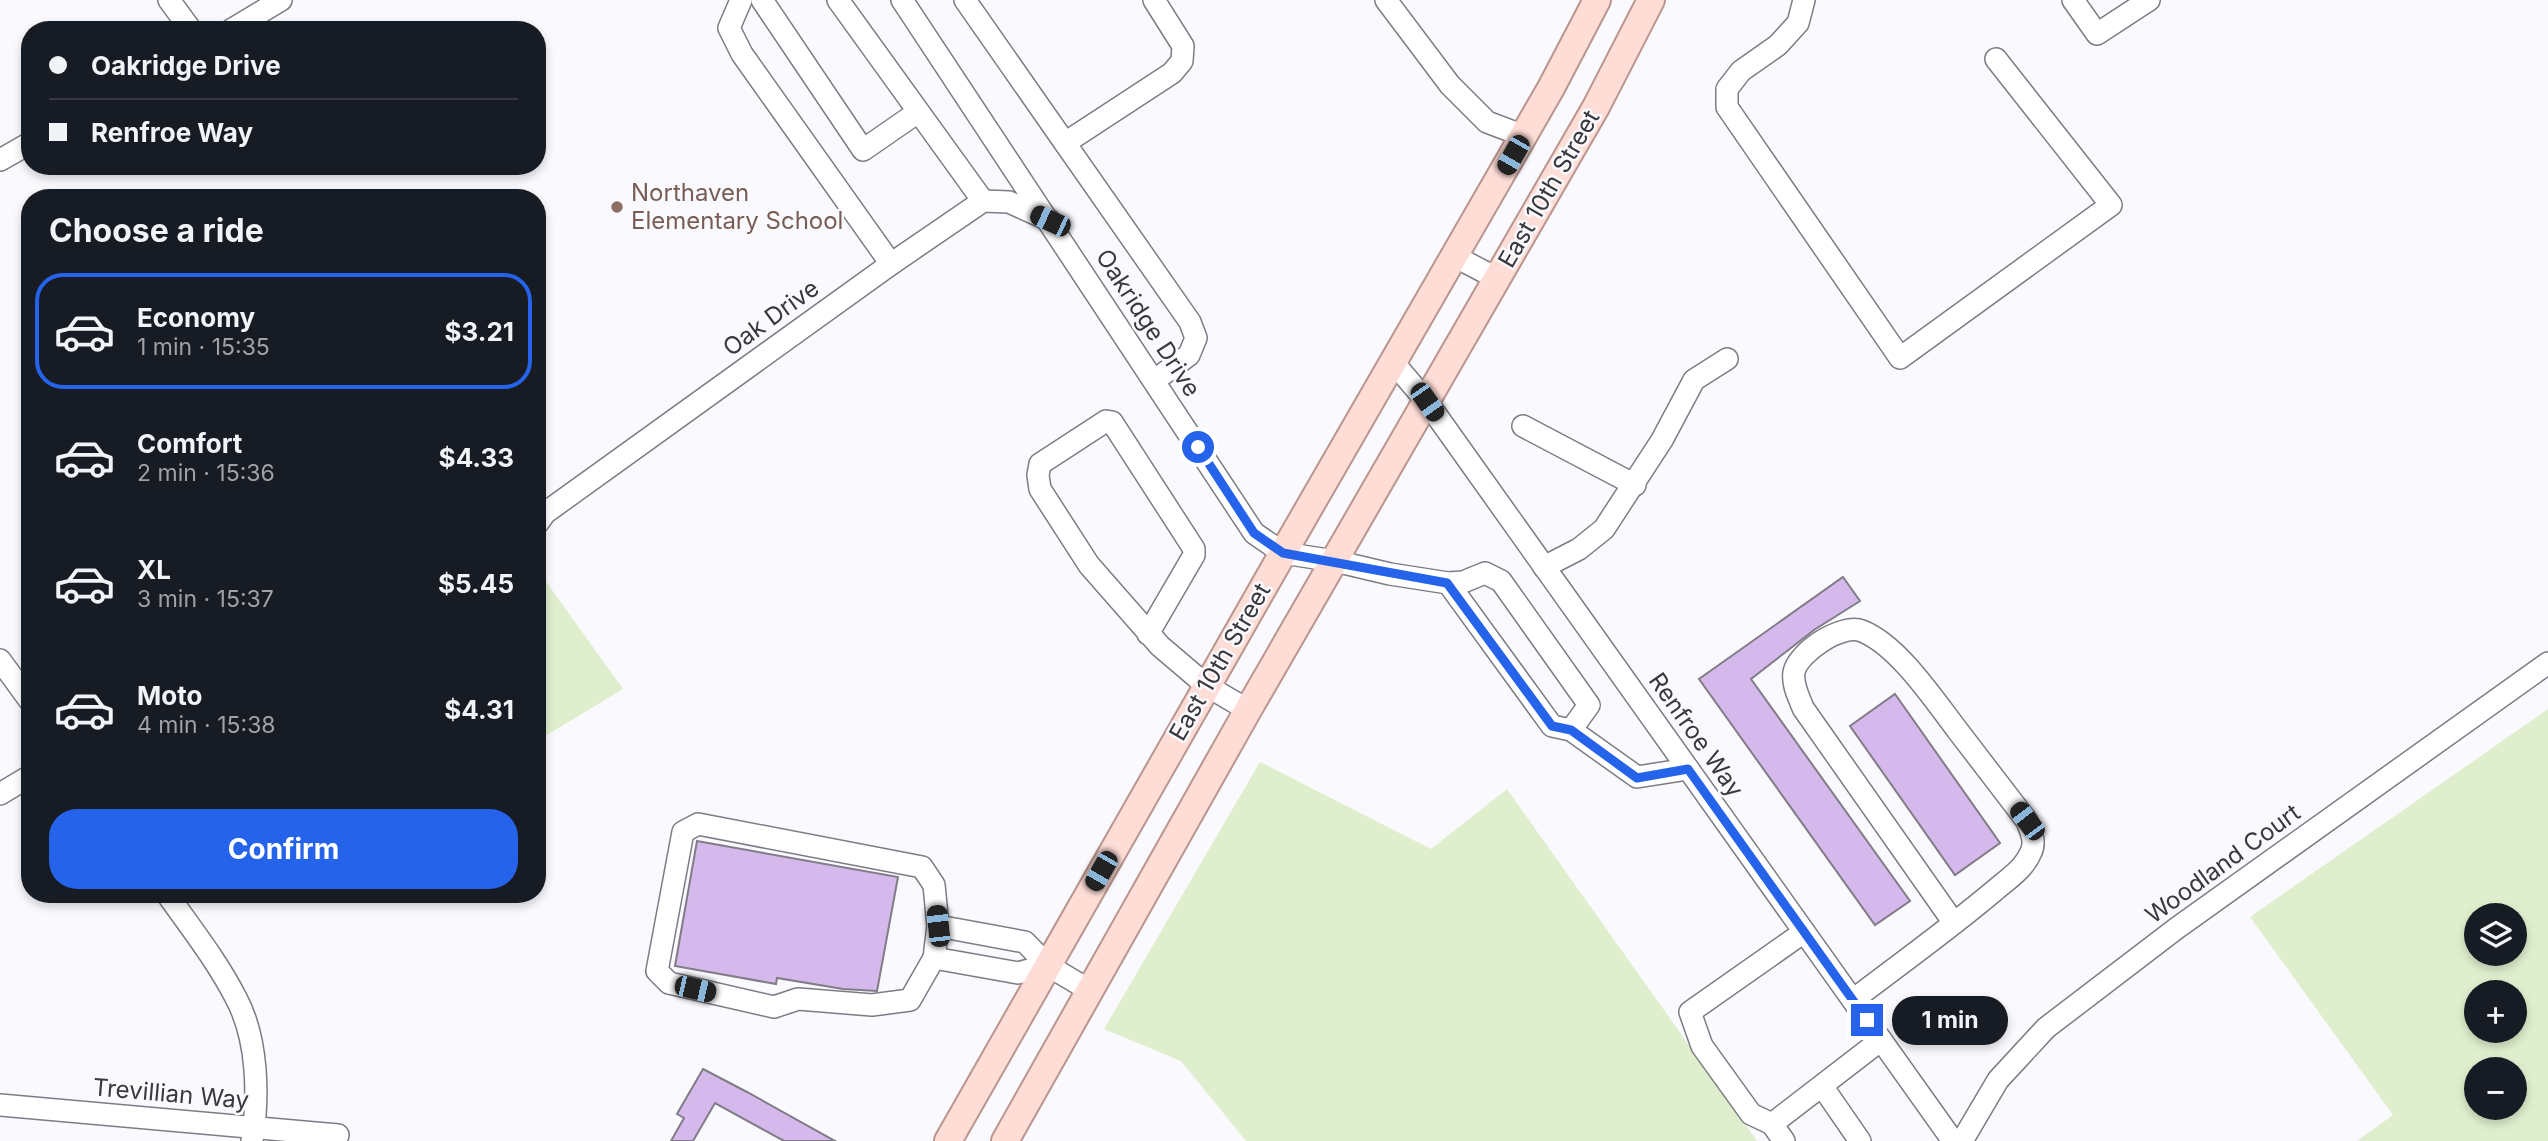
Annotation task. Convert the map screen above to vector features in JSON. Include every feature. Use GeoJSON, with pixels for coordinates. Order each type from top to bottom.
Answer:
{"type":"FeatureCollection","features":[{"type":"Feature","properties":{"kind":"main road","name":"East 10th Street"},"geometry":{"type":"LineString","coordinates":[[948,1141],[1524,136],[1597,0]]}},
{"type":"Feature","properties":{"kind":"main road","name":"East 10th Street"},"geometry":{"type":"LineString","coordinates":[[1005,1141],[1248,710],[1596,107],[1651,0]]}},
{"type":"Feature","properties":{"kind":"street"},"geometry":{"type":"LineString","coordinates":[[169,0],[184,21]]}},
{"type":"Feature","properties":{"kind":"street"},"geometry":{"type":"LineString","coordinates":[[246,21],[281,0]]}},
{"type":"Feature","properties":{"kind":"street"},"geometry":{"type":"LineString","coordinates":[[741,0],[729,28],[742,54],[891,264]]}},
{"type":"Feature","properties":{"kind":"street"},"geometry":{"type":"LineString","coordinates":[[762,0],[863,150],[918,112]]}},
{"type":"Feature","properties":{"kind":"street"},"geometry":{"type":"LineString","coordinates":[[838,0],[983,201],[1009,202],[1050,221]]}},
{"type":"Feature","properties":{"kind":"street","name":"Oakridge Drive"},"geometry":{"type":"LineString","coordinates":[[902,0],[1254,533],[1283,553],[1447,583]]}},
{"type":"Feature","properties":{"kind":"street"},"geometry":{"type":"LineString","coordinates":[[965,0],[1190,322],[1196,338],[1189,355],[1154,380]]}},
{"type":"Feature","properties":{"kind":"street"},"geometry":{"type":"LineString","coordinates":[[1065,143],[1172,73],[1182,61],[1183,46],[1154,0]]}},
{"type":"Feature","properties":{"kind":"street"},"geometry":{"type":"LineString","coordinates":[[1386,0],[1450,85],[1478,113],[1487,121],[1524,136]]}},
{"type":"Feature","properties":{"kind":"street"},"geometry":{"type":"LineString","coordinates":[[1804,0],[1798,23],[1778,45],[1741,71],[1727,89],[1727,107],[1900,358],[2111,205],[1996,59]]}},
{"type":"Feature","properties":{"kind":"street"},"geometry":{"type":"LineString","coordinates":[[2073,0],[2097,34],[2149,0]]}},
{"type":"Feature","properties":{"kind":"street"},"geometry":{"type":"LineString","coordinates":[[0,160],[21,148]]}},
{"type":"Feature","properties":{"kind":"street","name":"Oak Drive"},"geometry":{"type":"LineString","coordinates":[[546,509],[983,201]]}},
{"type":"Feature","properties":{"kind":"street"},"geometry":{"type":"LineString","coordinates":[[1454,256],[1498,279]]}},
{"type":"Feature","properties":{"kind":"street"},"geometry":{"type":"LineString","coordinates":[[1544,567],[1579,550],[1604,529],[1662,440],[1694,380],[1727,359]]}},
{"type":"Feature","properties":{"kind":"street","name":"Renfroe Way"},"geometry":{"type":"LineString","coordinates":[[1393,362],[1427,402],[1953,1141]]}},
{"type":"Feature","properties":{"kind":"street"},"geometry":{"type":"LineString","coordinates":[[1148,634],[1194,555],[1194,549],[1112,422],[1106,421],[1040,464],[1040,489],[1076,548],[1148,634],[1207,685],[1248,710]]}},
{"type":"Feature","properties":{"kind":"street"},"geometry":{"type":"LineString","coordinates":[[1523,426],[1634,485]]}},
{"type":"Feature","properties":{"kind":"street"},"geometry":{"type":"LineString","coordinates":[[1447,583],[1463,582],[1485,573],[1501,580],[1589,705],[1571,730]]}},
{"type":"Feature","properties":{"kind":"street"},"geometry":{"type":"LineString","coordinates":[[1447,583],[1552,726],[1571,730],[1637,778],[1688,769]]}},
{"type":"Feature","properties":{"kind":"street"},"geometry":{"type":"LineString","coordinates":[[1853,1000],[1954,923],[2023,866],[2032,850],[2034,839],[2027,821],[1913,671],[1876,639],[1861,630],[1846,629],[1834,633],[1799,660],[1794,673],[1795,690],[1803,708],[1954,923]]}},
{"type":"Feature","properties":{"kind":"street"},"geometry":{"type":"LineString","coordinates":[[0,660],[21,689]]}},
{"type":"Feature","properties":{"kind":"street","name":"Woodland Court"},"geometry":{"type":"LineString","coordinates":[[1962,1141],[1998,1080],[2046,1028],[2177,928],[2548,663]]}},
{"type":"Feature","properties":{"kind":"street"},"geometry":{"type":"LineString","coordinates":[[0,794],[21,781]]}},
{"type":"Feature","properties":{"kind":"street"},"geometry":{"type":"LineString","coordinates":[[698,824],[922,867],[934,885],[938,926],[933,958],[910,1000],[891,1004],[798,999],[774,1007],[669,983],[657,971],[683,832],[698,824]]}},
{"type":"Feature","properties":{"kind":"street"},"geometry":{"type":"LineString","coordinates":[[174,903],[214,959],[238,1000],[248,1033],[256,1078],[253,1134]]}},
{"type":"Feature","properties":{"kind":"street"},"geometry":{"type":"LineString","coordinates":[[938,926],[1025,942],[1047,965],[1089,990]]}},
{"type":"Feature","properties":{"kind":"street"},"geometry":{"type":"LineString","coordinates":[[1804,932],[1690,1012],[1702,1046],[1751,1114],[1778,1132],[1822,1086],[1881,1040]]}},
{"type":"Feature","properties":{"kind":"street"},"geometry":{"type":"LineString","coordinates":[[933,958],[1018,973],[1047,965]]}},
{"type":"Feature","properties":{"kind":"street"},"geometry":{"type":"LineString","coordinates":[[1822,1086],[1860,1141]]}},
{"type":"Feature","properties":{"kind":"street","name":"Trevillian Way"},"geometry":{"type":"LineString","coordinates":[[0,1105],[253,1134],[338,1135]]}},
{"type":"Feature","properties":{"kind":"green space"},"geometry":{"type":"Polygon","coordinates":[[[546,582],[623,689],[546,736],[546,582]]]}},
{"type":"Feature","properties":{"kind":"green space"},"geometry":{"type":"Polygon","coordinates":[[[2548,709],[2548,1141],[2357,1141],[2393,1115],[2250,917],[2548,709]]]}},
{"type":"Feature","properties":{"kind":"green space"},"geometry":{"type":"Polygon","coordinates":[[[1260,762],[1431,849],[1507,789],[1757,1141],[1246,1141],[1181,1061],[1104,1029],[1260,762]]]}},
{"type":"Feature","properties":{"kind":"building"},"geometry":{"type":"Polygon","coordinates":[[[1843,577],[1860,601],[1814,630],[1751,679],[1910,901],[1875,925],[1699,679],[1843,577]]]}},
{"type":"Feature","properties":{"kind":"building"},"geometry":{"type":"Polygon","coordinates":[[[1895,694],[2000,843],[1955,875],[1850,726],[1895,694]]]}},
{"type":"Feature","properties":{"kind":"building"},"geometry":{"type":"Polygon","coordinates":[[[697,841],[898,877],[877,991],[843,989],[777,978],[776,984],[675,966],[697,841]]]}},
{"type":"Feature","properties":{"kind":"building"},"geometry":{"type":"Polygon","coordinates":[[[703,1069],[835,1141],[784,1141],[715,1103],[693,1141],[671,1141],[684,1118],[677,1114],[703,1069]]]}},
{"type":"Feature","properties":{"kind":"place","name":"Northaven Elementary School"},"geometry":{"type":"Point","coordinates":[617,207]}},
{"type":"Feature","properties":{"kind":"route"},"geometry":{"type":"LineString","coordinates":[[1198,447],[1254,533],[1283,553],[1447,583],[1552,726],[1571,730],[1598,747],[1637,778],[1688,769],[1867,1020]]}}]}
